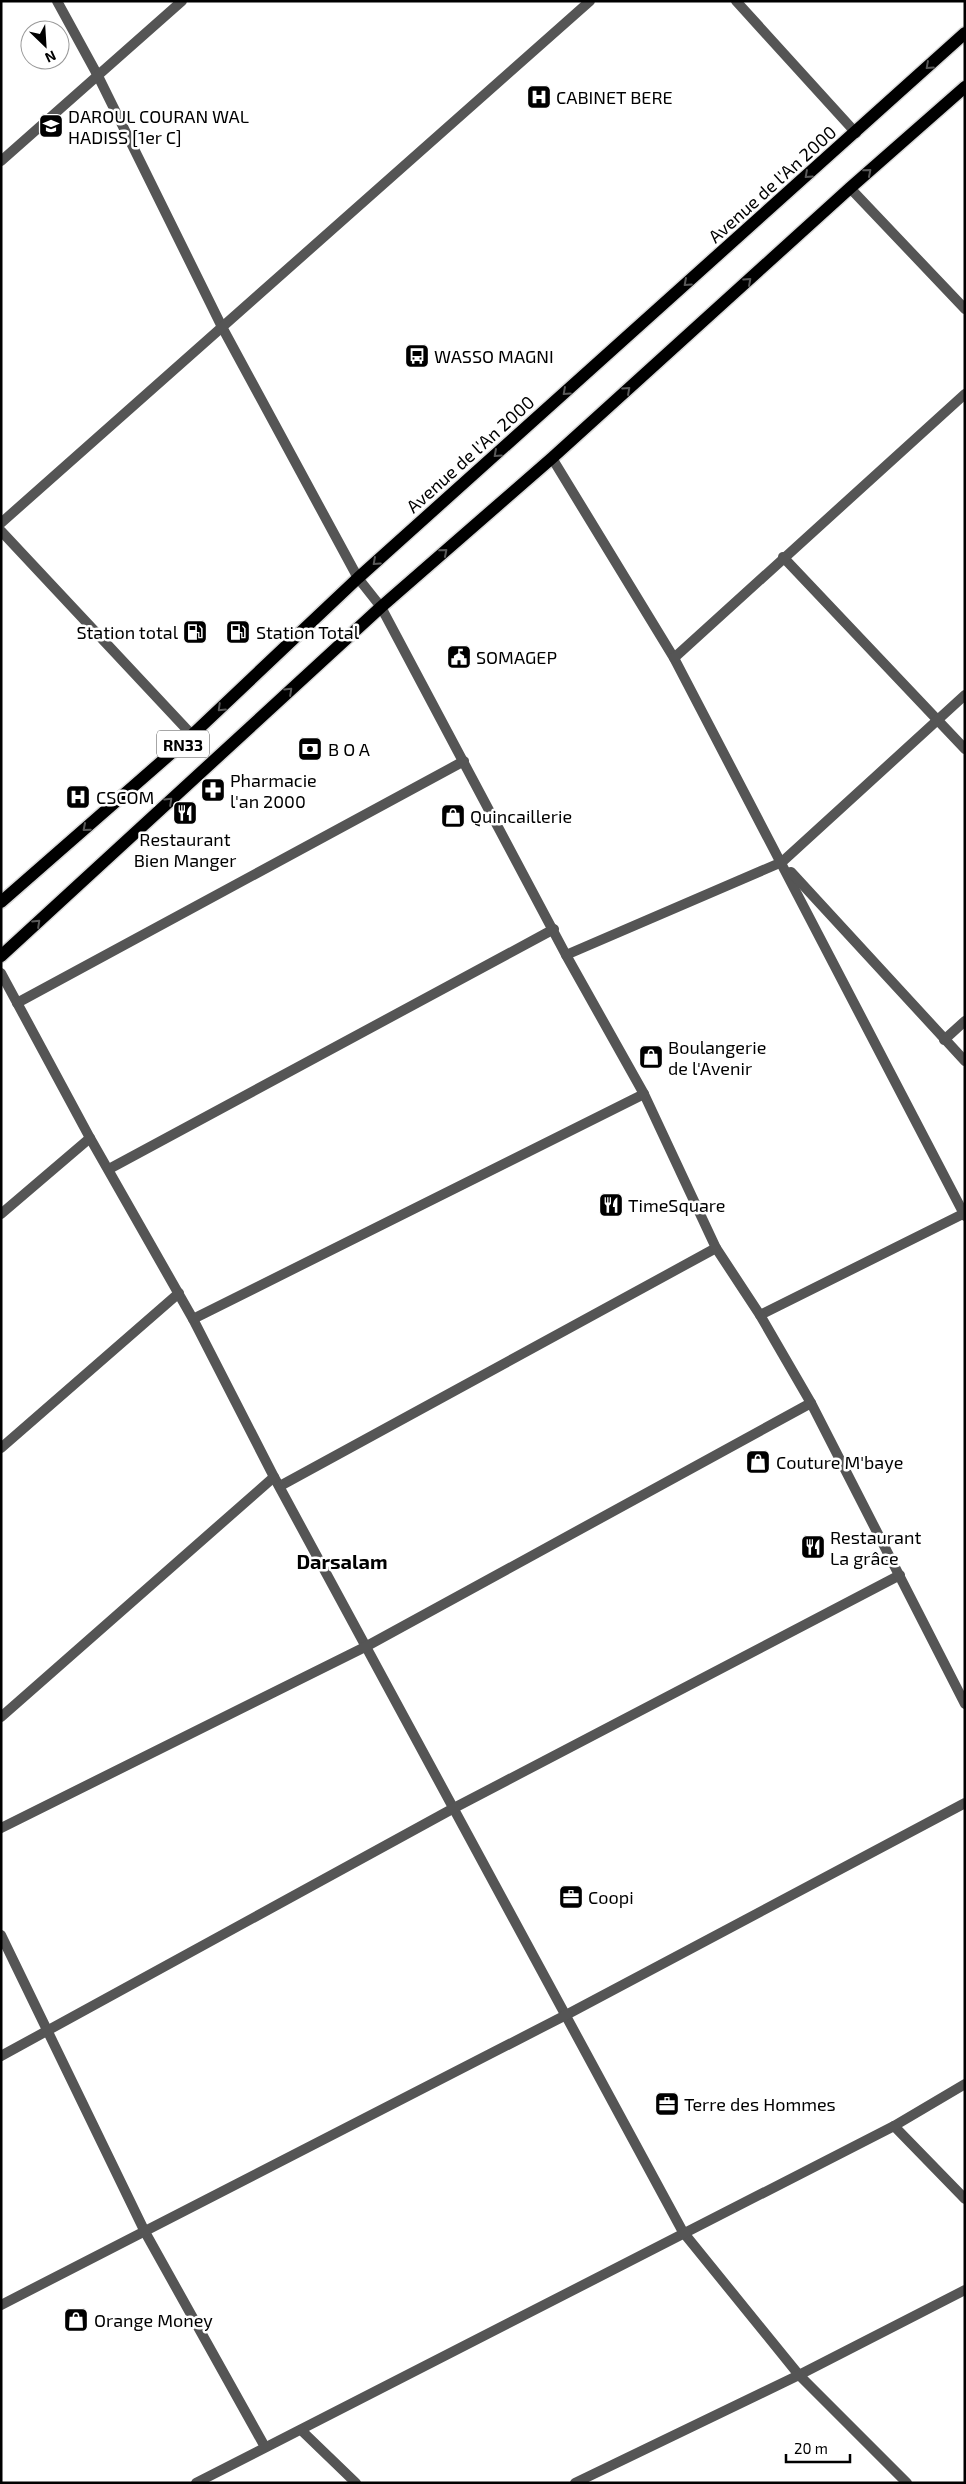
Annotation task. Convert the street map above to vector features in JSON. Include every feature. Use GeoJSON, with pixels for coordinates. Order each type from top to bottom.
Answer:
{"type":"FeatureCollection","features":[{"type":"Feature","properties":{"kind":"main road","name":"Avenue de l'An 2000"},"geometry":{"type":"LineString","coordinates":[[1,902],[192,735],[358,578],[965,33]]}},
{"type":"Feature","properties":{"kind":"main road"},"geometry":{"type":"LineString","coordinates":[[381,607],[552,458],[850,188],[965,87]]}},
{"type":"Feature","properties":{"kind":"main road","name":"RN33"},"geometry":{"type":"LineString","coordinates":[[1,956],[381,607]]}},
{"type":"Feature","properties":{"kind":"street"},"geometry":{"type":"LineString","coordinates":[[57,1],[98,76],[222,327],[358,578],[381,607],[566,954],[644,1094],[716,1248],[760,1315],[811,1403],[965,1704]]}},
{"type":"Feature","properties":{"kind":"street"},"geometry":{"type":"LineString","coordinates":[[1,161],[182,1]]}},
{"type":"Feature","properties":{"kind":"street"},"geometry":{"type":"LineString","coordinates":[[1,523],[590,1]]}},
{"type":"Feature","properties":{"kind":"street"},"geometry":{"type":"LineString","coordinates":[[736,1],[856,132]]}},
{"type":"Feature","properties":{"kind":"street"},"geometry":{"type":"LineString","coordinates":[[850,188],[965,309]]}},
{"type":"Feature","properties":{"kind":"street"},"geometry":{"type":"LineString","coordinates":[[674,658],[965,394]]}},
{"type":"Feature","properties":{"kind":"street"},"geometry":{"type":"LineString","coordinates":[[552,458],[674,658],[964,1214],[760,1315]]}},
{"type":"Feature","properties":{"kind":"street"},"geometry":{"type":"LineString","coordinates":[[1,531],[192,735]]}},
{"type":"Feature","properties":{"kind":"street"},"geometry":{"type":"LineString","coordinates":[[783,558],[938,718],[965,749]]}},
{"type":"Feature","properties":{"kind":"street"},"geometry":{"type":"LineString","coordinates":[[566,954],[782,862],[965,695]]}},
{"type":"Feature","properties":{"kind":"street"},"geometry":{"type":"LineString","coordinates":[[17,1002],[464,761]]}},
{"type":"Feature","properties":{"kind":"street"},"geometry":{"type":"LineString","coordinates":[[782,862],[965,1061]]}},
{"type":"Feature","properties":{"kind":"street"},"geometry":{"type":"LineString","coordinates":[[108,1169],[554,930]]}},
{"type":"Feature","properties":{"kind":"street"},"geometry":{"type":"LineString","coordinates":[[1,973],[90,1138],[193,1319],[277,1482],[683,2232],[799,2375],[907,2483]]}},
{"type":"Feature","properties":{"kind":"street"},"geometry":{"type":"LineString","coordinates":[[944,1040],[965,1021]]}},
{"type":"Feature","properties":{"kind":"street"},"geometry":{"type":"LineString","coordinates":[[193,1319],[644,1094]]}},
{"type":"Feature","properties":{"kind":"street"},"geometry":{"type":"LineString","coordinates":[[1,1214],[90,1138]]}},
{"type":"Feature","properties":{"kind":"street"},"geometry":{"type":"LineString","coordinates":[[1,1717],[277,1482],[716,1248]]}},
{"type":"Feature","properties":{"kind":"street"},"geometry":{"type":"LineString","coordinates":[[1,1448],[178,1293]]}},
{"type":"Feature","properties":{"kind":"street"},"geometry":{"type":"LineString","coordinates":[[1,1828],[367,1646],[811,1403]]}},
{"type":"Feature","properties":{"kind":"street"},"geometry":{"type":"LineString","coordinates":[[1,2056],[454,1808],[900,1575]]}},
{"type":"Feature","properties":{"kind":"street"},"geometry":{"type":"LineString","coordinates":[[1,2305],[566,2015],[965,1803]]}},
{"type":"Feature","properties":{"kind":"street"},"geometry":{"type":"LineString","coordinates":[[1,1934],[145,2232],[265,2447]]}},
{"type":"Feature","properties":{"kind":"street"},"geometry":{"type":"LineString","coordinates":[[196,2483],[683,2232],[894,2126],[965,2084]]}},
{"type":"Feature","properties":{"kind":"street"},"geometry":{"type":"LineString","coordinates":[[894,2126],[965,2199]]}},
{"type":"Feature","properties":{"kind":"street"},"geometry":{"type":"LineString","coordinates":[[575,2483],[799,2375],[965,2290]]}},
{"type":"Feature","properties":{"kind":"street"},"geometry":{"type":"LineString","coordinates":[[300,2430],[356,2483]]}},
{"type":"Feature","properties":{"kind":"place","name":"CABINET BERE"},"geometry":{"type":"Point","coordinates":[539,97]}},
{"type":"Feature","properties":{"kind":"place","name":"DAROUL COURAN WAL HADISS [1er C]"},"geometry":{"type":"Point","coordinates":[51,126]}},
{"type":"Feature","properties":{"kind":"place","name":"WASSO MAGNI"},"geometry":{"type":"Point","coordinates":[417,356]}},
{"type":"Feature","properties":{"kind":"place","name":"Station total"},"geometry":{"type":"Point","coordinates":[195,632]}},
{"type":"Feature","properties":{"kind":"place","name":"Station Total"},"geometry":{"type":"Point","coordinates":[238,632]}},
{"type":"Feature","properties":{"kind":"place","name":"SOMAGEP"},"geometry":{"type":"Point","coordinates":[459,657]}},
{"type":"Feature","properties":{"kind":"place","name":"B O A"},"geometry":{"type":"Point","coordinates":[310,749]}},
{"type":"Feature","properties":{"kind":"place","name":"Pharmacie l'an 2000"},"geometry":{"type":"Point","coordinates":[213,790]}},
{"type":"Feature","properties":{"kind":"place","name":"CSCOM"},"geometry":{"type":"Point","coordinates":[78,797]}},
{"type":"Feature","properties":{"kind":"place","name":"Restaurant Bien Manger"},"geometry":{"type":"Point","coordinates":[185,813]}},
{"type":"Feature","properties":{"kind":"place","name":"Quincaillerie"},"geometry":{"type":"Point","coordinates":[453,816]}},
{"type":"Feature","properties":{"kind":"place","name":"Boulangerie de l'Avenir"},"geometry":{"type":"Point","coordinates":[651,1057]}},
{"type":"Feature","properties":{"kind":"place","name":"TimeSquare"},"geometry":{"type":"Point","coordinates":[611,1205]}},
{"type":"Feature","properties":{"kind":"place","name":"Couture M'baye"},"geometry":{"type":"Point","coordinates":[758,1462]}},
{"type":"Feature","properties":{"kind":"place","name":"Restaurant La grâce"},"geometry":{"type":"Point","coordinates":[813,1547]}},
{"type":"Feature","properties":{"kind":"place","name":"Coopi"},"geometry":{"type":"Point","coordinates":[571,1897]}},
{"type":"Feature","properties":{"kind":"place","name":"Terre des Hommes"},"geometry":{"type":"Point","coordinates":[667,2104]}},
{"type":"Feature","properties":{"kind":"place","name":"Orange Money"},"geometry":{"type":"Point","coordinates":[76,2320]}},
{"type":"Feature","properties":{"kind":"district","name":"Darsalam"},"geometry":{"type":"Point","coordinates":[342,1561]}}]}
